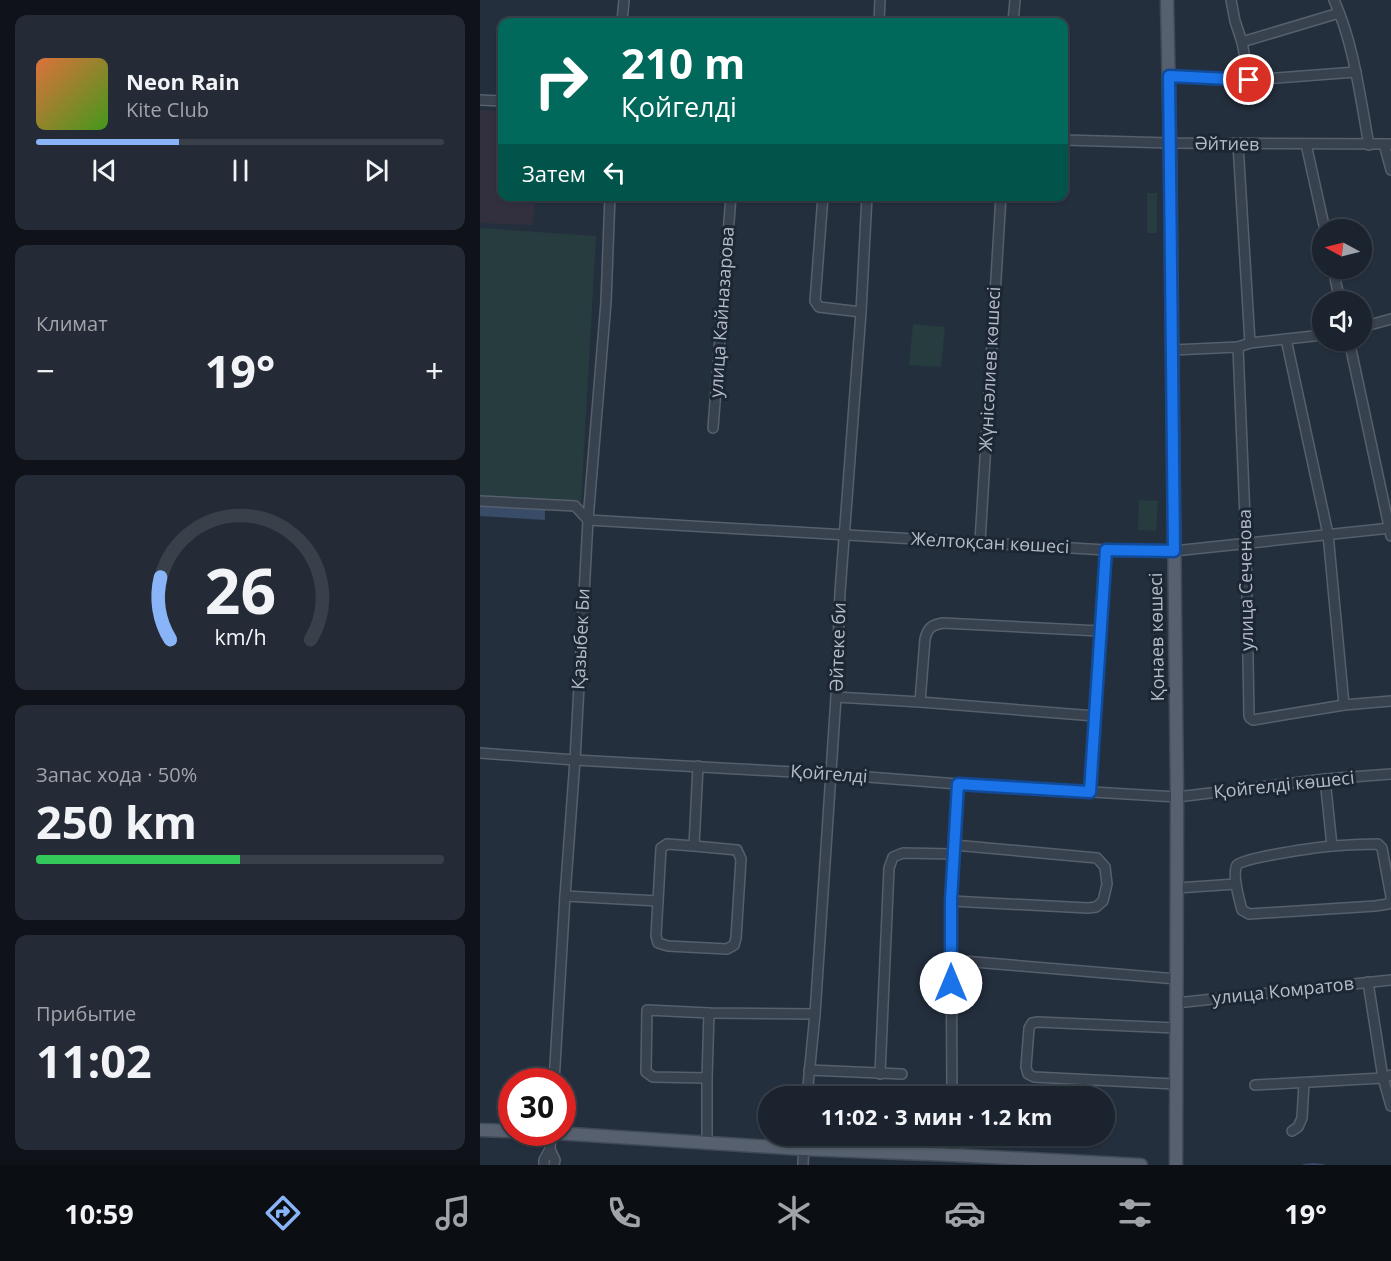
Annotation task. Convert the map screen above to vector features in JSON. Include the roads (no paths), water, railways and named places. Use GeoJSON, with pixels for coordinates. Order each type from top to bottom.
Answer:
{"type":"FeatureCollection","features":[{"type":"Feature","properties":{"kind":"main road","name":"Қонаев көшесі"},"geometry":{"type":"LineString","coordinates":[[1167,0],[1177,797],[1176,1165]]}},
{"type":"Feature","properties":{"kind":"main road"},"geometry":{"type":"LineString","coordinates":[[480,1130],[498,1131]]}},
{"type":"Feature","properties":{"kind":"main road"},"geometry":{"type":"LineString","coordinates":[[576,1135],[803,1149],[953,1155],[1006,1162],[1141,1165]]}},
{"type":"Feature","properties":{"kind":"street"},"geometry":{"type":"LineString","coordinates":[[622,18],[624,0]]}},
{"type":"Feature","properties":{"kind":"street"},"geometry":{"type":"LineString","coordinates":[[879,18],[880,0]]}},
{"type":"Feature","properties":{"kind":"street"},"geometry":{"type":"LineString","coordinates":[[1013,18],[1014,0]]}},
{"type":"Feature","properties":{"kind":"street"},"geometry":{"type":"LineString","coordinates":[[1231,0],[1249,80]]}},
{"type":"Feature","properties":{"kind":"street"},"geometry":{"type":"LineString","coordinates":[[1334,0],[1356,72],[1369,145]]}},
{"type":"Feature","properties":{"kind":"street"},"geometry":{"type":"LineString","coordinates":[[1242,42],[1339,13]]}},
{"type":"Feature","properties":{"kind":"street"},"geometry":{"type":"LineString","coordinates":[[1169,76],[1249,80],[1356,72]]}},
{"type":"Feature","properties":{"kind":"street"},"geometry":{"type":"LineString","coordinates":[[480,99],[498,101]]}},
{"type":"Feature","properties":{"kind":"street","name":"Әйтиев"},"geometry":{"type":"LineString","coordinates":[[1068,140],[1238,144],[1387,144]]}},
{"type":"Feature","properties":{"kind":"street"},"geometry":{"type":"LineString","coordinates":[[1238,144],[1250,342]]}},
{"type":"Feature","properties":{"kind":"street"},"geometry":{"type":"LineString","coordinates":[[1306,144],[1322,219]]}},
{"type":"Feature","properties":{"kind":"street"},"geometry":{"type":"LineString","coordinates":[[1387,144],[1391,170]]}},
{"type":"Feature","properties":{"kind":"street","name":"Қазыбек Би"},"geometry":{"type":"LineString","coordinates":[[555,1068],[588,520],[606,302],[610,201]]}},
{"type":"Feature","properties":{"kind":"street","name":"улица Кайназарова"},"geometry":{"type":"LineString","coordinates":[[713,428],[731,201]]}},
{"type":"Feature","properties":{"kind":"street"},"geometry":{"type":"LineString","coordinates":[[823,201],[815,301],[819,307],[861,312]]}},
{"type":"Feature","properties":{"kind":"street","name":"Әйтеке би"},"geometry":{"type":"LineString","coordinates":[[808,1086],[836,697],[844,535],[861,312],[867,201]]}},
{"type":"Feature","properties":{"kind":"street","name":"Жүнісәлиев көшесі"},"geometry":{"type":"LineString","coordinates":[[980,542],[1001,201]]}},
{"type":"Feature","properties":{"kind":"street"},"geometry":{"type":"LineString","coordinates":[[1372,324],[1391,319]]}},
{"type":"Feature","properties":{"kind":"street"},"geometry":{"type":"LineString","coordinates":[[1173,350],[1238,347],[1250,342],[1312,336]]}},
{"type":"Feature","properties":{"kind":"street"},"geometry":{"type":"LineString","coordinates":[[1286,339],[1328,534],[1344,705]]}},
{"type":"Feature","properties":{"kind":"street","name":"улица Сеченова"},"geometry":{"type":"LineString","coordinates":[[1238,347],[1250,718],[1253,720],[1344,705],[1391,701]]}},
{"type":"Feature","properties":{"kind":"street"},"geometry":{"type":"LineString","coordinates":[[1351,351],[1390,531]]}},
{"type":"Feature","properties":{"kind":"street"},"geometry":{"type":"LineString","coordinates":[[480,501],[574,506],[588,520]]}},
{"type":"Feature","properties":{"kind":"street","name":"Желтоқсан көшесі"},"geometry":{"type":"LineString","coordinates":[[588,520],[1106,550],[1174,551],[1328,534],[1390,531]]}},
{"type":"Feature","properties":{"kind":"street"},"geometry":{"type":"LineString","coordinates":[[1090,792],[1106,550]]}},
{"type":"Feature","properties":{"kind":"street"},"geometry":{"type":"LineString","coordinates":[[920,702],[925,639],[927,631],[933,625],[943,623],[1100,631]]}},
{"type":"Feature","properties":{"kind":"street"},"geometry":{"type":"LineString","coordinates":[[836,697],[1095,716]]}},
{"type":"Feature","properties":{"kind":"street","name":"Қойгелді"},"geometry":{"type":"LineString","coordinates":[[480,753],[1177,797]]}},
{"type":"Feature","properties":{"kind":"street"},"geometry":{"type":"LineString","coordinates":[[694,846],[698,766]]}},
{"type":"Feature","properties":{"kind":"street","name":"Қойгелді көшесі"},"geometry":{"type":"LineString","coordinates":[[1177,797],[1325,779],[1391,774]]}},
{"type":"Feature","properties":{"kind":"street"},"geometry":{"type":"LineString","coordinates":[[1325,779],[1332,846]]}},
{"type":"Feature","properties":{"kind":"street"},"geometry":{"type":"LineString","coordinates":[[952,1086],[951,900],[958,784]]}},
{"type":"Feature","properties":{"kind":"street"},"geometry":{"type":"LineString","coordinates":[[667,844],[694,846],[737,850],[741,859],[736,938],[734,945],[727,949],[668,946],[658,943],[656,936],[661,848],[667,844]]}},
{"type":"Feature","properties":{"kind":"street"},"geometry":{"type":"LineString","coordinates":[[1380,845],[1391,898],[1388,904],[1249,914],[1242,910],[1236,884],[1237,865],[1240,862],[1269,855],[1332,846],[1380,845]]}},
{"type":"Feature","properties":{"kind":"street"},"geometry":{"type":"LineString","coordinates":[[880,1074],[889,868],[893,857],[903,853],[953,850],[1097,858],[1105,867],[1107,884],[1103,901],[1096,907],[951,900]]}},
{"type":"Feature","properties":{"kind":"street"},"geometry":{"type":"LineString","coordinates":[[1177,888],[1236,884]]}},
{"type":"Feature","properties":{"kind":"street"},"geometry":{"type":"LineString","coordinates":[[565,896],[658,901]]}},
{"type":"Feature","properties":{"kind":"street"},"geometry":{"type":"LineString","coordinates":[[951,960],[1177,979]]}},
{"type":"Feature","properties":{"kind":"street","name":"улица Комратов"},"geometry":{"type":"LineString","coordinates":[[1176,1003],[1391,980]]}},
{"type":"Feature","properties":{"kind":"street"},"geometry":{"type":"LineString","coordinates":[[1368,982],[1391,1106]]}},
{"type":"Feature","properties":{"kind":"street"},"geometry":{"type":"LineString","coordinates":[[707,1078],[653,1077],[646,1072],[647,1010],[814,1014]]}},
{"type":"Feature","properties":{"kind":"street"},"geometry":{"type":"LineString","coordinates":[[708,1143],[709,1013]]}},
{"type":"Feature","properties":{"kind":"street"},"geometry":{"type":"LineString","coordinates":[[1176,1028],[1032,1023],[1029,1028],[1026,1067],[1028,1074],[1034,1077],[1176,1084]]}},
{"type":"Feature","properties":{"kind":"street"},"geometry":{"type":"LineString","coordinates":[[809,1070],[902,1074]]}},
{"type":"Feature","properties":{"kind":"street"},"geometry":{"type":"LineString","coordinates":[[1255,1085],[1387,1077]]}},
{"type":"Feature","properties":{"kind":"street"},"geometry":{"type":"LineString","coordinates":[[1292,1131],[1298,1127],[1302,1118],[1304,1083]]}},
{"type":"Feature","properties":{"kind":"street"},"geometry":{"type":"LineString","coordinates":[[544,1165],[550,1146]]}},
{"type":"Feature","properties":{"kind":"street"},"geometry":{"type":"LineString","coordinates":[[803,1146],[803,1165]]}},
{"type":"Feature","properties":{"kind":"street"},"geometry":{"type":"LineString","coordinates":[[953,1146],[953,1155]]}},
{"type":"Feature","properties":{"kind":"street"},"geometry":{"type":"LineString","coordinates":[[550,1149],[555,1160],[554,1165]]}},
{"type":"Feature","properties":{"kind":"water"},"geometry":{"type":"Polygon","coordinates":[[[480,506],[545,510],[545,520],[480,516],[480,506]]]}},
{"type":"Feature","properties":{"kind":"waterway"},"geometry":{"type":"LineString","coordinates":[[1304,1165],[1323,1165]]}}]}
